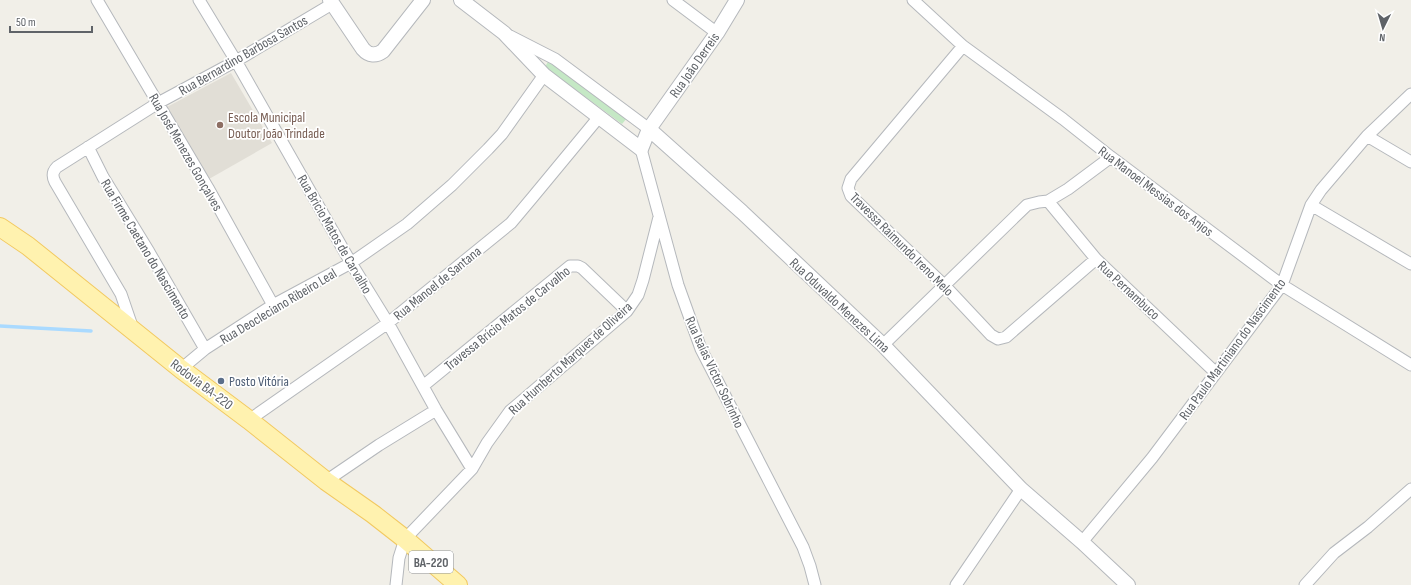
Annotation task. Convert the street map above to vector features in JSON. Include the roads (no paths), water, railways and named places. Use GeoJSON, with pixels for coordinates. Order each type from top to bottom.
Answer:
{"type":"FeatureCollection","features":[{"type":"Feature","properties":{"kind":"main road","name":"Rodovia BA-220"},"geometry":{"type":"LineString","coordinates":[[0,227],[28,246],[134,332],[326,481],[373,514],[405,539]]}},
{"type":"Feature","properties":{"kind":"main road","name":"BA-220"},"geometry":{"type":"LineString","coordinates":[[405,539],[458,585]]}},
{"type":"Feature","properties":{"kind":"street","name":"Rua José Menezes Gonçalves"},"geometry":{"type":"LineString","coordinates":[[97,0],[158,103],[273,305]]}},
{"type":"Feature","properties":{"kind":"street","name":"Rua Bricio Matos de Carvalho"},"geometry":{"type":"LineString","coordinates":[[199,0],[236,61],[351,263],[388,323],[436,410],[472,469]]}},
{"type":"Feature","properties":{"kind":"street"},"geometry":{"type":"LineString","coordinates":[[331,2],[363,49],[374,55],[383,51],[423,0]]}},
{"type":"Feature","properties":{"kind":"street"},"geometry":{"type":"LineString","coordinates":[[461,0],[504,33],[544,75],[641,149]]}},
{"type":"Feature","properties":{"kind":"street"},"geometry":{"type":"LineString","coordinates":[[673,0],[717,33]]}},
{"type":"Feature","properties":{"kind":"street","name":"Rua João Derreis"},"geometry":{"type":"LineString","coordinates":[[641,149],[649,129],[717,33],[737,0]]}},
{"type":"Feature","properties":{"kind":"street","name":"Rua Manoel Messias dos Anjos"},"geometry":{"type":"LineString","coordinates":[[914,0],[963,46],[1063,119],[1111,157],[1282,285],[1411,365]]}},
{"type":"Feature","properties":{"kind":"street","name":"Rua Bernardino Barbosa Santos"},"geometry":{"type":"LineString","coordinates":[[134,332],[121,294],[55,182],[53,177],[54,170],[56,167],[158,103],[236,61],[331,2]]}},
{"type":"Feature","properties":{"kind":"street"},"geometry":{"type":"LineString","coordinates":[[504,33],[555,59],[649,129]]}},
{"type":"Feature","properties":{"kind":"street","name":"Travessa Raimundo Ireno Melo"},"geometry":{"type":"LineString","coordinates":[[963,46],[851,179],[848,188],[851,196],[945,286],[990,335],[998,339],[1006,337],[1096,260]]}},
{"type":"Feature","properties":{"kind":"street","name":"Rua Deocleciano Ribeiro Leal"},"geometry":{"type":"LineString","coordinates":[[181,369],[205,350],[273,305],[351,263],[407,224],[452,185],[502,134],[544,75]]}},
{"type":"Feature","properties":{"kind":"street","name":"Rua Paulo Martiniano do Nascimento"},"geometry":{"type":"LineString","coordinates":[[1082,542],[1152,458],[1282,285],[1311,205],[1328,181],[1367,136],[1411,94]]}},
{"type":"Feature","properties":{"kind":"street","name":"Rua Manoel de Santana"},"geometry":{"type":"LineString","coordinates":[[249,420],[388,323],[511,222],[598,116]]}},
{"type":"Feature","properties":{"kind":"street","name":"Rua Oduvaldo Menezes Lima"},"geometry":{"type":"LineString","coordinates":[[649,129],[742,212],[883,345],[1021,489],[1082,542],[1128,585]]}},
{"type":"Feature","properties":{"kind":"street"},"geometry":{"type":"LineString","coordinates":[[1367,136],[1411,162]]}},
{"type":"Feature","properties":{"kind":"street","name":"Rua Firme Caetano do Nascimento"},"geometry":{"type":"LineString","coordinates":[[88,147],[103,177],[149,252],[205,350]]}},
{"type":"Feature","properties":{"kind":"street","name":"Rua Isaías Victor Sobrinho"},"geometry":{"type":"LineString","coordinates":[[641,149],[678,285],[701,349],[803,547],[815,585]]}},
{"type":"Feature","properties":{"kind":"street"},"geometry":{"type":"LineString","coordinates":[[883,345],[1027,205],[1048,201],[1068,189],[1111,157]]}},
{"type":"Feature","properties":{"kind":"street","name":"Rua Pernambuco"},"geometry":{"type":"LineString","coordinates":[[1048,201],[1096,260],[1216,373]]}},
{"type":"Feature","properties":{"kind":"street"},"geometry":{"type":"LineString","coordinates":[[1311,205],[1411,264]]}},
{"type":"Feature","properties":{"kind":"street","name":"Rua Humberto Marques de Oliveira"},"geometry":{"type":"LineString","coordinates":[[405,539],[472,469],[487,443],[510,411],[627,311],[638,295],[659,216]]}},
{"type":"Feature","properties":{"kind":"street","name":"Travessa Brício Matos de Carvalho"},"geometry":{"type":"LineString","coordinates":[[423,386],[570,266],[578,266],[582,268],[627,311]]}},
{"type":"Feature","properties":{"kind":"street"},"geometry":{"type":"LineString","coordinates":[[326,481],[379,445],[436,410]]}},
{"type":"Feature","properties":{"kind":"street"},"geometry":{"type":"LineString","coordinates":[[956,585],[1021,489]]}},
{"type":"Feature","properties":{"kind":"street"},"geometry":{"type":"LineString","coordinates":[[1306,585],[1334,553],[1368,527],[1411,489]]}},
{"type":"Feature","properties":{"kind":"street"},"geometry":{"type":"LineString","coordinates":[[396,585],[399,558],[405,539]]}},
{"type":"Feature","properties":{"kind":"waterway"},"geometry":{"type":"LineString","coordinates":[[0,326],[91,331]]}},
{"type":"Feature","properties":{"kind":"place","name":"Escola Municipal Doutor João Trindade"},"geometry":{"type":"Point","coordinates":[220,125]}},
{"type":"Feature","properties":{"kind":"place","name":"Posto Vitória"},"geometry":{"type":"Point","coordinates":[221,381]}}]}
